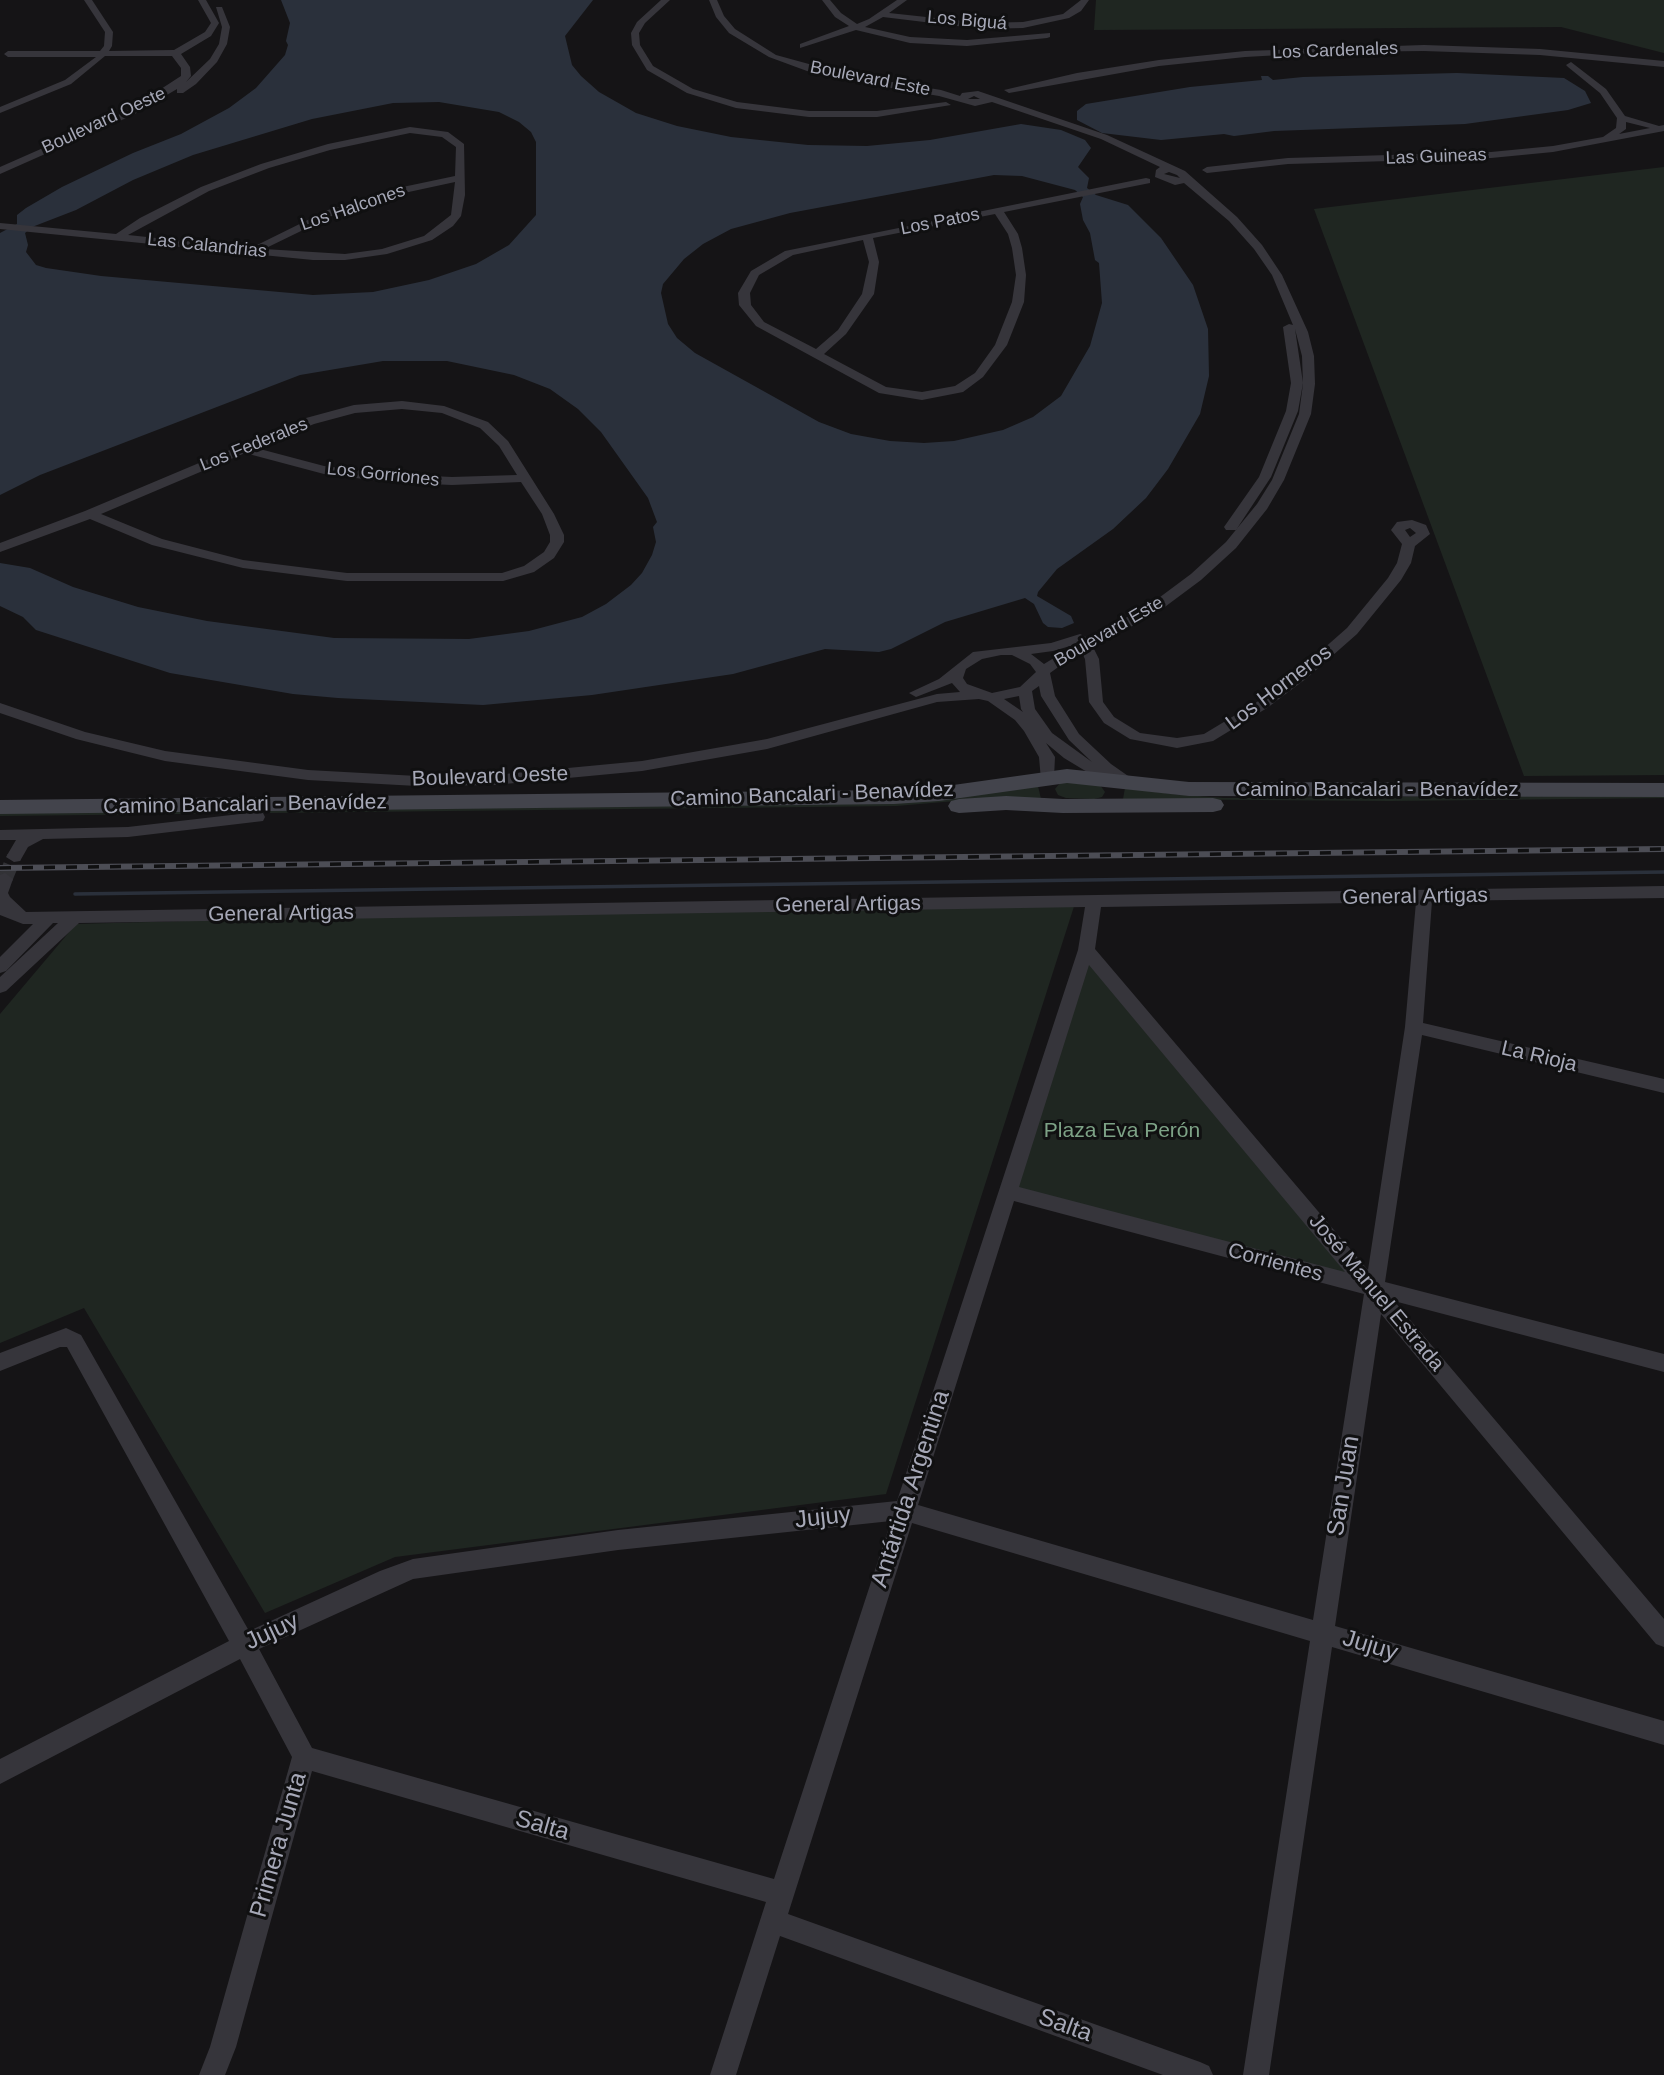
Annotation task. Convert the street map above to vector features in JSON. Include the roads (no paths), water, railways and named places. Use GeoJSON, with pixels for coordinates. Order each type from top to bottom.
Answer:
{"type":"FeatureCollection","features":[{"type":"Feature","properties":{"kind":"main road","name":"Camino Bancalari - Benavídez"},"geometry":{"type":"LineString","coordinates":[[0,807],[894,797],[939,794],[1046,777],[1118,780],[1189,789],[1265,791],[1664,790]]}},
{"type":"Feature","properties":{"kind":"main road"},"geometry":{"type":"LineString","coordinates":[[1046,777],[1045,790],[1063,806]]}},
{"type":"Feature","properties":{"kind":"main road"},"geometry":{"type":"LineString","coordinates":[[1102,805],[1114,797],[1114,785],[1118,780]]}},
{"type":"Feature","properties":{"kind":"main road","name":"Camino Bancalari - Benavídez"},"geometry":{"type":"LineString","coordinates":[[0,820],[909,810],[1006,803],[1063,806],[1664,802]]}},
{"type":"Feature","properties":{"kind":"street"},"geometry":{"type":"LineString","coordinates":[[0,110],[68,82],[90,68],[108,46],[109,32],[88,0]]}},
{"type":"Feature","properties":{"kind":"street"},"geometry":{"type":"LineString","coordinates":[[666,0],[641,22],[635,33],[635,45],[650,68],[690,92],[745,107],[809,114],[877,114],[946,105],[975,98]]}},
{"type":"Feature","properties":{"kind":"street","name":"Boulevard Este"},"geometry":{"type":"LineString","coordinates":[[713,0],[720,17],[732,32],[839,76],[975,98],[1041,116],[1120,147],[1173,176],[1254,247],[1292,317],[1301,395],[1292,411],[1271,478],[1203,564],[1084,642],[1042,672],[1025,690]]}},
{"type":"Feature","properties":{"kind":"street","name":"Boulevard Este"},"geometry":{"type":"LineString","coordinates":[[722,0],[726,13],[738,28],[758,43],[786,52]]}},
{"type":"Feature","properties":{"kind":"street"},"geometry":{"type":"LineString","coordinates":[[826,0],[838,15],[856,27],[897,37],[937,42],[981,42],[1047,35]]}},
{"type":"Feature","properties":{"kind":"street"},"geometry":{"type":"LineString","coordinates":[[786,52],[884,15],[902,0]]}},
{"type":"Feature","properties":{"kind":"street","name":"Los Biguá"},"geometry":{"type":"LineString","coordinates":[[884,15],[982,26],[1012,26],[1058,19],[1072,12],[1085,0]]}},
{"type":"Feature","properties":{"kind":"street"},"geometry":{"type":"LineString","coordinates":[[8,54],[176,53],[213,29],[215,23],[210,4]]}},
{"type":"Feature","properties":{"kind":"street"},"geometry":{"type":"LineString","coordinates":[[200,39],[222,39],[226,27],[210,4]]}},
{"type":"Feature","properties":{"kind":"street","name":"Boulevard Oeste"},"geometry":{"type":"LineString","coordinates":[[0,171],[157,102],[193,82],[219,52],[222,39]]}},
{"type":"Feature","properties":{"kind":"street","name":"Los Cardenales"},"geometry":{"type":"LineString","coordinates":[[975,98],[1114,69],[1256,53],[1373,48],[1584,55],[1664,64]]}},
{"type":"Feature","properties":{"kind":"street"},"geometry":{"type":"LineString","coordinates":[[1519,52],[1553,58],[1571,65],[1603,91],[1622,118],[1621,130],[1603,138]]}},
{"type":"Feature","properties":{"kind":"street","name":"Boulevard Oeste"},"geometry":{"type":"LineString","coordinates":[[157,102],[186,76],[185,67],[177,59],[176,53]]}},
{"type":"Feature","properties":{"kind":"street"},"geometry":{"type":"LineString","coordinates":[[1571,65],[1572,59],[1584,55]]}},
{"type":"Feature","properties":{"kind":"street"},"geometry":{"type":"LineString","coordinates":[[185,67],[208,65]]}},
{"type":"Feature","properties":{"kind":"street","name":"Los Cardenales"},"geometry":{"type":"LineString","coordinates":[[975,98],[1009,90]]}},
{"type":"Feature","properties":{"kind":"street"},"geometry":{"type":"LineString","coordinates":[[946,105],[975,98]]}},
{"type":"Feature","properties":{"kind":"street"},"geometry":{"type":"LineString","coordinates":[[1622,118],[1664,128]]}},
{"type":"Feature","properties":{"kind":"street","name":"Las Guineas"},"geometry":{"type":"LineString","coordinates":[[1173,176],[1288,161],[1491,155],[1552,149],[1664,128]]}},
{"type":"Feature","properties":{"kind":"street"},"geometry":{"type":"LineString","coordinates":[[117,238],[174,204],[236,177],[297,156],[389,133],[423,130],[453,137],[461,146],[459,178]]}},
{"type":"Feature","properties":{"kind":"street","name":"Boulevard Oeste"},"geometry":{"type":"LineString","coordinates":[[0,177],[46,151]]}},
{"type":"Feature","properties":{"kind":"street","name":"Los Patos"},"geometry":{"type":"LineString","coordinates":[[816,355],[753,317],[744,299],[746,286],[755,273],[777,258],[867,236],[1173,176]]}},
{"type":"Feature","properties":{"kind":"street","name":"Las Calandrias"},"geometry":{"type":"LineString","coordinates":[[5,227],[252,251],[345,257],[383,252],[412,244],[438,232],[456,216],[459,206],[459,178]]}},
{"type":"Feature","properties":{"kind":"street","name":"Los Halcones"},"geometry":{"type":"LineString","coordinates":[[252,251],[332,212],[393,192],[459,178]]}},
{"type":"Feature","properties":{"kind":"street"},"geometry":{"type":"LineString","coordinates":[[867,236],[874,262],[868,295],[842,332],[816,355],[894,394],[938,394],[969,384],[1000,345],[1018,302],[1021,275],[1017,248],[1013,234],[998,210]]}},
{"type":"Feature","properties":{"kind":"street","name":"Los Federales"},"geometry":{"type":"LineString","coordinates":[[0,548],[333,414],[378,406],[425,407],[460,414],[484,425],[504,444],[556,528],[557,542],[549,555],[529,569],[503,577],[381,579],[306,573],[243,564],[157,542],[90,514]]}},
{"type":"Feature","properties":{"kind":"street","name":"Los Gorriones"},"geometry":{"type":"LineString","coordinates":[[244,449],[324,470],[388,478],[452,481],[524,478]]}},
{"type":"Feature","properties":{"kind":"street","name":"Los Horneros"},"geometry":{"type":"LineString","coordinates":[[1084,642],[1092,659],[1096,702],[1109,720],[1135,736],[1155,741],[1177,743],[1208,738],[1262,705],[1302,675],[1352,631],[1394,580],[1404,563],[1409,544]]}},
{"type":"Feature","properties":{"kind":"street","name":"Boulevard Este"},"geometry":{"type":"LineString","coordinates":[[957,673],[968,660],[978,655],[1084,642]]}},
{"type":"Feature","properties":{"kind":"street"},"geometry":{"type":"LineString","coordinates":[[1015,651],[1035,661],[1042,672],[1048,696],[1074,737],[1118,780]]}},
{"type":"Feature","properties":{"kind":"street"},"geometry":{"type":"LineString","coordinates":[[957,673],[962,687],[985,696],[1020,717],[1047,757],[1046,777]]}},
{"type":"Feature","properties":{"kind":"street","name":"Boulevard Oeste"},"geometry":{"type":"LineString","coordinates":[[0,708],[81,736],[166,756],[417,781],[642,766],[740,744],[807,734],[934,692],[957,673]]}},
{"type":"Feature","properties":{"kind":"street"},"geometry":{"type":"LineString","coordinates":[[1025,690],[1028,709],[1047,736],[1081,764],[1118,780]]}},
{"type":"Feature","properties":{"kind":"street","name":"Boulevard Oeste"},"geometry":{"type":"LineString","coordinates":[[934,692],[985,696],[1025,690]]}},
{"type":"Feature","properties":{"kind":"street","name":"Boulevard Oeste"},"geometry":{"type":"LineString","coordinates":[[0,696],[77,723],[167,746],[324,771]]}},
{"type":"Feature","properties":{"kind":"street"},"geometry":{"type":"LineString","coordinates":[[0,835],[128,832],[257,817]]}},
{"type":"Feature","properties":{"kind":"street"},"geometry":{"type":"LineString","coordinates":[[0,835],[9,842],[10,858],[22,843],[39,835]]}},
{"type":"Feature","properties":{"kind":"street"},"geometry":{"type":"LineString","coordinates":[[0,967],[40,918],[12,910],[3,900],[0,893],[5,879]]}},
{"type":"Feature","properties":{"kind":"street","name":"General Artigas"},"geometry":{"type":"LineString","coordinates":[[0,909],[14,916],[40,918],[1664,892]]}},
{"type":"Feature","properties":{"kind":"street","name":"San Juan"},"geometry":{"type":"LineString","coordinates":[[1256,2075],[1414,1027],[1425,909],[1423,897]]}},
{"type":"Feature","properties":{"kind":"street","name":"Antártida Argentina"},"geometry":{"type":"LineString","coordinates":[[723,2075],[1086,950],[1094,902]]}},
{"type":"Feature","properties":{"kind":"street"},"geometry":{"type":"LineString","coordinates":[[0,987],[75,917]]}},
{"type":"Feature","properties":{"kind":"street","name":"José Manuel Estrada"},"geometry":{"type":"LineString","coordinates":[[1086,950],[1664,1636]]}},
{"type":"Feature","properties":{"kind":"street","name":"La Rioja"},"geometry":{"type":"LineString","coordinates":[[1414,1027],[1664,1086]]}},
{"type":"Feature","properties":{"kind":"street","name":"Corrientes"},"geometry":{"type":"LineString","coordinates":[[1009,1192],[1374,1290],[1664,1363]]}},
{"type":"Feature","properties":{"kind":"street","name":"Primera Junta"},"geometry":{"type":"LineString","coordinates":[[0,1362],[66,1337],[74,1341],[299,1743],[304,1757],[223,2047],[212,2075]]}},
{"type":"Feature","properties":{"kind":"street","name":"Jujuy"},"geometry":{"type":"LineString","coordinates":[[0,1772],[244,1645],[412,1569],[618,1540],[904,1511],[1664,1733]]}},
{"type":"Feature","properties":{"kind":"street","name":"Salta"},"geometry":{"type":"LineString","coordinates":[[304,1757],[781,1894]]}},
{"type":"Feature","properties":{"kind":"street","name":"Salta"},"geometry":{"type":"LineString","coordinates":[[773,1921],[1200,2075]]}},
{"type":"Feature","properties":{"kind":"waterway"},"geometry":{"type":"LineString","coordinates":[[75,894],[1664,872]]}},
{"type":"Feature","properties":{"kind":"tunnel"},"geometry":{"type":"LineString","coordinates":[[5,879],[14,857]]}},
{"type":"Feature","properties":{"kind":"railway"},"geometry":{"type":"LineString","coordinates":[[0,868],[1664,849]]}},
{"type":"Feature","properties":{"kind":"park label","name":"Plaza Eva Perón"},"geometry":{"type":"Point","coordinates":[1122,1131]}}]}
